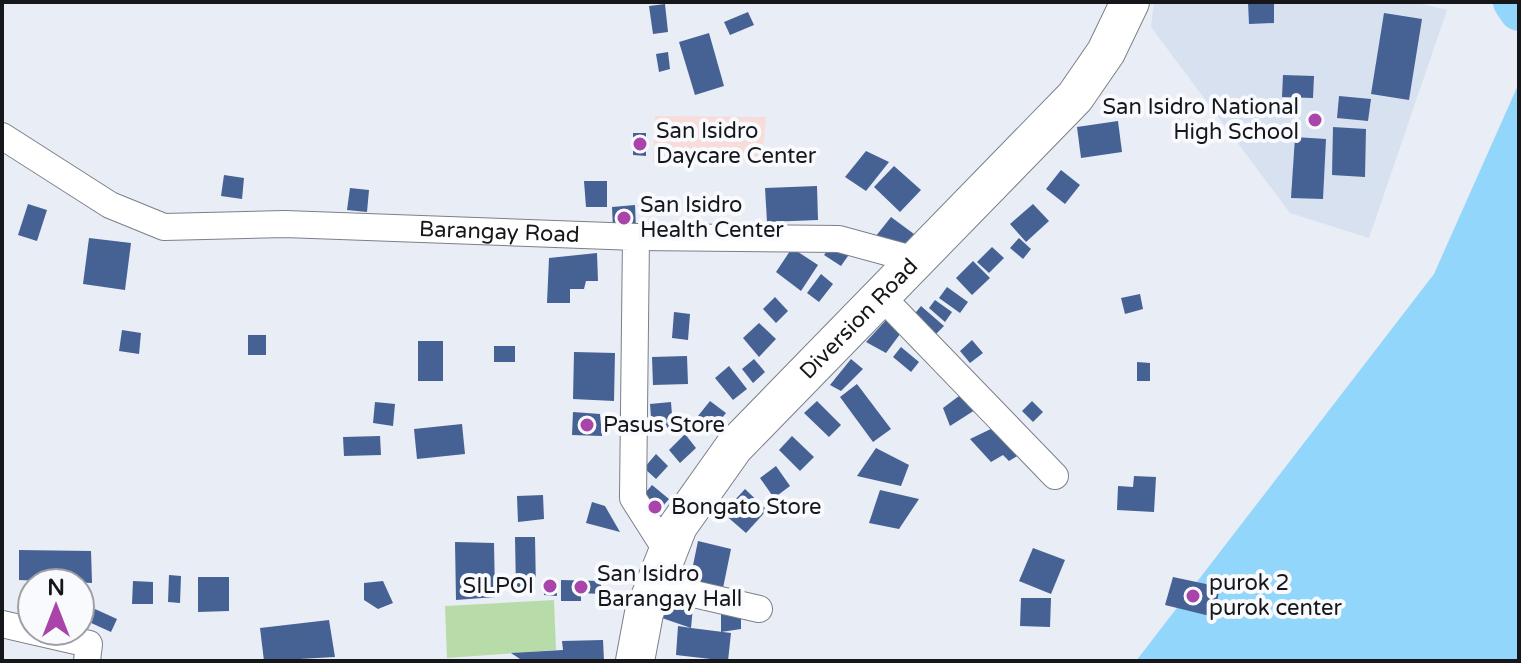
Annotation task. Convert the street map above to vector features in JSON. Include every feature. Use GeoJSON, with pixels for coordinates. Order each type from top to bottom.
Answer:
{"type":"FeatureCollection","features":[{"type":"Feature","properties":{"kind":"street","name":"Diversion Road"},"geometry":{"type":"LineString","coordinates":[[635,661],[644,613],[678,526],[734,447],[1075,97],[1106,52],[1130,2]]}},
{"type":"Feature","properties":{"kind":"street","name":"Barangay Road"},"geometry":{"type":"LineString","coordinates":[[2,136],[110,205],[164,227],[285,224],[636,237],[839,239],[916,260]]}},
{"type":"Feature","properties":{"kind":"street"},"geometry":{"type":"LineString","coordinates":[[636,237],[633,498],[661,569],[759,609]]}},
{"type":"Feature","properties":{"kind":"street"},"geometry":{"type":"LineString","coordinates":[[881,296],[1055,476]]}},
{"type":"Feature","properties":{"kind":"street"},"geometry":{"type":"LineString","coordinates":[[3,626],[89,644],[87,661]]}},
{"type":"Feature","properties":{"kind":"shaded area","name":"San Isidro National High School"},"geometry":{"type":"Polygon","coordinates":[[[1154,2],[1414,2],[1447,10],[1369,238],[1290,213],[1151,27],[1154,2]]]}},
{"type":"Feature","properties":{"kind":"shaded area"},"geometry":{"type":"Polygon","coordinates":[[[655,116],[766,117],[762,161],[653,163],[655,116]]]}},
{"type":"Feature","properties":{"kind":"green space"},"geometry":{"type":"Polygon","coordinates":[[[554,600],[556,650],[447,658],[445,606],[554,600]]]}},
{"type":"Feature","properties":{"kind":"water"},"geometry":{"type":"Polygon","coordinates":[[[1519,83],[1519,661],[1136,661],[1434,274],[1519,83]]]}},
{"type":"Feature","properties":{"kind":"building"},"geometry":{"type":"Polygon","coordinates":[[[1248,2],[1274,2],[1274,23],[1249,24],[1248,2]]]}},
{"type":"Feature","properties":{"kind":"building"},"geometry":{"type":"Polygon","coordinates":[[[665,4],[668,32],[653,34],[649,6],[665,4]]]}},
{"type":"Feature","properties":{"kind":"building"},"geometry":{"type":"Polygon","coordinates":[[[748,12],[754,25],[730,35],[724,22],[748,12]]]}},
{"type":"Feature","properties":{"kind":"building"},"geometry":{"type":"Polygon","coordinates":[[[1384,13],[1422,19],[1409,100],[1371,94],[1384,13]]]}},
{"type":"Feature","properties":{"kind":"building"},"geometry":{"type":"Polygon","coordinates":[[[709,33],[724,86],[695,95],[679,42],[709,33]]]}},
{"type":"Feature","properties":{"kind":"building"},"geometry":{"type":"Polygon","coordinates":[[[668,52],[670,69],[659,72],[656,54],[668,52]]]}},
{"type":"Feature","properties":{"kind":"building"},"geometry":{"type":"Polygon","coordinates":[[[1283,75],[1314,76],[1313,98],[1282,97],[1283,75]]]}},
{"type":"Feature","properties":{"kind":"building"},"geometry":{"type":"Polygon","coordinates":[[[1339,96],[1371,99],[1368,121],[1337,118],[1339,96]]]}},
{"type":"Feature","properties":{"kind":"building"},"geometry":{"type":"Polygon","coordinates":[[[1118,121],[1122,152],[1081,158],[1077,127],[1118,121]]]}},
{"type":"Feature","properties":{"kind":"building"},"geometry":{"type":"Polygon","coordinates":[[[1333,127],[1366,129],[1365,177],[1332,175],[1333,127]]]}},
{"type":"Feature","properties":{"kind":"building","name":"San Isidro Daycare Center"},"geometry":{"type":"Polygon","coordinates":[[[633,133],[646,133],[646,156],[633,155],[633,133]]]}},
{"type":"Feature","properties":{"kind":"building"},"geometry":{"type":"Polygon","coordinates":[[[1295,137],[1326,139],[1323,199],[1291,198],[1295,137]]]}},
{"type":"Feature","properties":{"kind":"building"},"geometry":{"type":"Polygon","coordinates":[[[866,151],[889,162],[866,191],[845,177],[866,151]]]}},
{"type":"Feature","properties":{"kind":"building"},"geometry":{"type":"Polygon","coordinates":[[[894,166],[921,190],[900,212],[874,187],[894,166]]]}},
{"type":"Feature","properties":{"kind":"building"},"geometry":{"type":"Polygon","coordinates":[[[1061,170],[1080,185],[1065,204],[1046,189],[1061,170]]]}},
{"type":"Feature","properties":{"kind":"building"},"geometry":{"type":"Polygon","coordinates":[[[224,175],[244,178],[242,199],[221,196],[224,175]]]}},
{"type":"Feature","properties":{"kind":"building"},"geometry":{"type":"Polygon","coordinates":[[[584,181],[607,181],[607,207],[586,207],[584,181]]]}},
{"type":"Feature","properties":{"kind":"building"},"geometry":{"type":"Polygon","coordinates":[[[817,186],[818,220],[767,222],[765,188],[817,186]]]}},
{"type":"Feature","properties":{"kind":"building"},"geometry":{"type":"Polygon","coordinates":[[[350,188],[369,190],[367,212],[347,210],[350,188]]]}},
{"type":"Feature","properties":{"kind":"building"},"geometry":{"type":"Polygon","coordinates":[[[28,204],[47,210],[37,241],[18,235],[28,204]]]}},
{"type":"Feature","properties":{"kind":"building"},"geometry":{"type":"Polygon","coordinates":[[[1033,204],[1049,221],[1026,242],[1010,224],[1033,204]]]}},
{"type":"Feature","properties":{"kind":"building","name":"San Isidro Health Center"},"geometry":{"type":"Polygon","coordinates":[[[635,205],[636,229],[613,229],[612,207],[635,205]]]}},
{"type":"Feature","properties":{"kind":"building"},"geometry":{"type":"Polygon","coordinates":[[[891,217],[914,234],[900,252],[872,241],[891,217]]]}},
{"type":"Feature","properties":{"kind":"building"},"geometry":{"type":"Polygon","coordinates":[[[89,238],[131,243],[125,290],[83,284],[89,238]]]}},
{"type":"Feature","properties":{"kind":"building"},"geometry":{"type":"Polygon","coordinates":[[[1019,238],[1031,249],[1023,259],[1010,248],[1019,238]]]}},
{"type":"Feature","properties":{"kind":"building"},"geometry":{"type":"Polygon","coordinates":[[[834,242],[850,253],[841,266],[824,255],[834,242]]]}},
{"type":"Feature","properties":{"kind":"building"},"geometry":{"type":"Polygon","coordinates":[[[992,247],[1004,258],[989,273],[977,262],[992,247]]]}},
{"type":"Feature","properties":{"kind":"building"},"geometry":{"type":"Polygon","coordinates":[[[792,248],[818,265],[801,291],[776,272],[792,248]]]}},
{"type":"Feature","properties":{"kind":"building"},"geometry":{"type":"Polygon","coordinates":[[[597,253],[598,281],[586,281],[584,289],[570,289],[570,303],[547,303],[549,258],[597,253]]]}},
{"type":"Feature","properties":{"kind":"building"},"geometry":{"type":"Polygon","coordinates":[[[973,261],[990,278],[972,295],[956,278],[973,261]]]}},
{"type":"Feature","properties":{"kind":"building"},"geometry":{"type":"Polygon","coordinates":[[[821,274],[833,284],[819,302],[807,293],[821,274]]]}},
{"type":"Feature","properties":{"kind":"building"},"geometry":{"type":"Polygon","coordinates":[[[947,287],[968,302],[960,313],[939,298],[947,287]]]}},
{"type":"Feature","properties":{"kind":"building"},"geometry":{"type":"Polygon","coordinates":[[[1140,294],[1143,309],[1125,314],[1121,298],[1140,294]]]}},
{"type":"Feature","properties":{"kind":"building"},"geometry":{"type":"Polygon","coordinates":[[[775,297],[788,311],[776,323],[763,309],[775,297]]]}},
{"type":"Feature","properties":{"kind":"building"},"geometry":{"type":"Polygon","coordinates":[[[935,300],[952,312],[945,322],[929,308],[935,300]]]}},
{"type":"Feature","properties":{"kind":"building"},"geometry":{"type":"Polygon","coordinates":[[[921,306],[944,326],[934,336],[912,317],[921,306]]]}},
{"type":"Feature","properties":{"kind":"building"},"geometry":{"type":"Polygon","coordinates":[[[674,312],[690,314],[688,340],[672,338],[674,312]]]}},
{"type":"Feature","properties":{"kind":"building"},"geometry":{"type":"Polygon","coordinates":[[[887,319],[903,330],[886,353],[866,342],[887,319]]]}},
{"type":"Feature","properties":{"kind":"building"},"geometry":{"type":"Polygon","coordinates":[[[759,323],[776,339],[759,357],[743,338],[759,323]]]}},
{"type":"Feature","properties":{"kind":"building"},"geometry":{"type":"Polygon","coordinates":[[[122,330],[141,333],[139,354],[119,351],[122,330]]]}},
{"type":"Feature","properties":{"kind":"building"},"geometry":{"type":"Polygon","coordinates":[[[248,335],[266,335],[266,355],[248,355],[248,335]]]}},
{"type":"Feature","properties":{"kind":"building"},"geometry":{"type":"Polygon","coordinates":[[[972,340],[983,353],[970,363],[960,351],[972,340]]]}},
{"type":"Feature","properties":{"kind":"building"},"geometry":{"type":"Polygon","coordinates":[[[418,341],[443,341],[443,381],[418,381],[418,341]]]}},
{"type":"Feature","properties":{"kind":"building"},"geometry":{"type":"Polygon","coordinates":[[[494,346],[515,346],[515,362],[494,362],[494,346]]]}},
{"type":"Feature","properties":{"kind":"building"},"geometry":{"type":"Polygon","coordinates":[[[901,347],[919,362],[911,372],[893,357],[901,347]]]}},
{"type":"Feature","properties":{"kind":"building"},"geometry":{"type":"Polygon","coordinates":[[[574,352],[615,353],[614,401],[573,399],[574,352]]]}},
{"type":"Feature","properties":{"kind":"building"},"geometry":{"type":"Polygon","coordinates":[[[687,356],[688,384],[653,385],[652,357],[687,356]]]}},
{"type":"Feature","properties":{"kind":"building"},"geometry":{"type":"Polygon","coordinates":[[[754,359],[765,372],[753,383],[742,369],[754,359]]]}},
{"type":"Feature","properties":{"kind":"building"},"geometry":{"type":"Polygon","coordinates":[[[851,359],[863,369],[841,391],[830,385],[851,359]]]}},
{"type":"Feature","properties":{"kind":"building"},"geometry":{"type":"Polygon","coordinates":[[[1137,362],[1150,363],[1150,381],[1137,381],[1137,362]]]}},
{"type":"Feature","properties":{"kind":"building"},"geometry":{"type":"Polygon","coordinates":[[[729,366],[747,389],[733,400],[715,378],[729,366]]]}},
{"type":"Feature","properties":{"kind":"building"},"geometry":{"type":"Polygon","coordinates":[[[857,384],[891,429],[873,442],[840,397],[857,384]]]}},
{"type":"Feature","properties":{"kind":"building"},"geometry":{"type":"Polygon","coordinates":[[[959,396],[975,410],[950,426],[943,408],[959,396]]]}},
{"type":"Feature","properties":{"kind":"building"},"geometry":{"type":"Polygon","coordinates":[[[710,401],[726,413],[714,428],[698,416],[710,401]]]}},
{"type":"Feature","properties":{"kind":"building"},"geometry":{"type":"Polygon","coordinates":[[[817,401],[841,425],[829,437],[804,413],[817,401]]]}},
{"type":"Feature","properties":{"kind":"building"},"geometry":{"type":"Polygon","coordinates":[[[1032,401],[1043,412],[1033,422],[1022,411],[1032,401]]]}},
{"type":"Feature","properties":{"kind":"building"},"geometry":{"type":"Polygon","coordinates":[[[375,402],[395,404],[393,426],[373,423],[375,402]]]}},
{"type":"Feature","properties":{"kind":"building"},"geometry":{"type":"Polygon","coordinates":[[[671,402],[673,428],[652,430],[650,404],[671,402]]]}},
{"type":"Feature","properties":{"kind":"building","name":"Pasus Store"},"geometry":{"type":"Polygon","coordinates":[[[573,412],[600,414],[602,436],[572,435],[573,412]]]}},
{"type":"Feature","properties":{"kind":"building"},"geometry":{"type":"Polygon","coordinates":[[[462,424],[465,454],[417,459],[414,429],[462,424]]]}},
{"type":"Feature","properties":{"kind":"building"},"geometry":{"type":"Polygon","coordinates":[[[995,427],[1019,455],[1009,461],[1003,455],[991,462],[970,439],[995,427]]]}},
{"type":"Feature","properties":{"kind":"building"},"geometry":{"type":"Polygon","coordinates":[[[685,434],[696,448],[680,463],[669,450],[685,434]]]}},
{"type":"Feature","properties":{"kind":"building"},"geometry":{"type":"Polygon","coordinates":[[[380,436],[381,455],[344,456],[343,437],[380,436]]]}},
{"type":"Feature","properties":{"kind":"building"},"geometry":{"type":"Polygon","coordinates":[[[792,436],[814,457],[800,471],[779,450],[792,436]]]}},
{"type":"Feature","properties":{"kind":"building"},"geometry":{"type":"Polygon","coordinates":[[[876,448],[909,465],[901,486],[857,476],[876,448]]]}},
{"type":"Feature","properties":{"kind":"building"},"geometry":{"type":"Polygon","coordinates":[[[656,454],[668,466],[656,479],[644,468],[656,454]]]}},
{"type":"Feature","properties":{"kind":"building"},"geometry":{"type":"Polygon","coordinates":[[[776,466],[790,486],[774,498],[760,478],[776,466]]]}},
{"type":"Feature","properties":{"kind":"building"},"geometry":{"type":"Polygon","coordinates":[[[1134,476],[1156,477],[1154,512],[1117,510],[1118,486],[1133,487],[1134,476]]]}},
{"type":"Feature","properties":{"kind":"building","name":"Bongato Store"},"geometry":{"type":"Polygon","coordinates":[[[652,485],[669,499],[656,514],[640,499],[652,485]]]}},
{"type":"Feature","properties":{"kind":"building"},"geometry":{"type":"Polygon","coordinates":[[[745,489],[767,510],[746,533],[723,513],[745,489]]]}},
{"type":"Feature","properties":{"kind":"building"},"geometry":{"type":"Polygon","coordinates":[[[880,490],[919,499],[899,529],[869,523],[880,490]]]}},
{"type":"Feature","properties":{"kind":"building"},"geometry":{"type":"Polygon","coordinates":[[[543,495],[544,519],[518,522],[517,496],[543,495]]]}},
{"type":"Feature","properties":{"kind":"building"},"geometry":{"type":"Polygon","coordinates":[[[592,502],[605,506],[620,532],[586,523],[592,502]]]}},
{"type":"Feature","properties":{"kind":"building"},"geometry":{"type":"Polygon","coordinates":[[[515,537],[535,537],[536,590],[516,591],[515,537]]]}},
{"type":"Feature","properties":{"kind":"building"},"geometry":{"type":"Polygon","coordinates":[[[698,541],[731,549],[723,588],[690,580],[698,541]]]}},
{"type":"Feature","properties":{"kind":"building"},"geometry":{"type":"Polygon","coordinates":[[[455,542],[494,543],[495,597],[456,600],[455,542]]]}},
{"type":"Feature","properties":{"kind":"building"},"geometry":{"type":"Polygon","coordinates":[[[1033,548],[1065,560],[1051,594],[1019,581],[1033,548]]]}},
{"type":"Feature","properties":{"kind":"building"},"geometry":{"type":"Polygon","coordinates":[[[19,550],[91,551],[92,567],[19,567],[19,550]]]}},
{"type":"Feature","properties":{"kind":"building"},"geometry":{"type":"Polygon","coordinates":[[[169,575],[181,576],[180,603],[168,602],[169,575]]]}},
{"type":"Feature","properties":{"kind":"building"},"geometry":{"type":"Polygon","coordinates":[[[198,577],[229,577],[229,611],[198,612],[198,577]]]}},
{"type":"Feature","properties":{"kind":"building","name":"purok 2 purok center"},"geometry":{"type":"Polygon","coordinates":[[[1173,577],[1220,587],[1214,617],[1165,605],[1173,577]]]}},
{"type":"Feature","properties":{"kind":"building","name":"San Isidro Barangay Hall"},"geometry":{"type":"Polygon","coordinates":[[[561,580],[601,581],[601,594],[581,593],[581,601],[561,601],[561,580]]]}},
{"type":"Feature","properties":{"kind":"building"},"geometry":{"type":"Polygon","coordinates":[[[133,581],[153,582],[153,604],[132,604],[133,581]]]}},
{"type":"Feature","properties":{"kind":"building"},"geometry":{"type":"Polygon","coordinates":[[[383,581],[393,603],[378,609],[364,600],[364,583],[383,581]]]}},
{"type":"Feature","properties":{"kind":"building","name":"SILPOI"},"geometry":{"type":"Polygon","coordinates":[[[544,582],[556,582],[557,596],[544,595],[544,582]]]}},
{"type":"Feature","properties":{"kind":"building"},"geometry":{"type":"Polygon","coordinates":[[[1021,598],[1051,598],[1050,627],[1020,626],[1021,598]]]}},
{"type":"Feature","properties":{"kind":"building"},"geometry":{"type":"Polygon","coordinates":[[[665,601],[693,607],[691,628],[662,618],[665,601]]]}},
{"type":"Feature","properties":{"kind":"building"},"geometry":{"type":"Polygon","coordinates":[[[721,607],[741,609],[741,629],[721,632],[721,607]]]}},
{"type":"Feature","properties":{"kind":"building"},"geometry":{"type":"Polygon","coordinates":[[[96,609],[117,619],[111,632],[96,625],[96,609]]]}},
{"type":"Feature","properties":{"kind":"building"},"geometry":{"type":"Polygon","coordinates":[[[329,620],[335,657],[264,661],[260,628],[329,620]]]}},
{"type":"Feature","properties":{"kind":"building"},"geometry":{"type":"Polygon","coordinates":[[[678,626],[731,633],[728,661],[676,655],[678,626]]]}},
{"type":"Feature","properties":{"kind":"building"},"geometry":{"type":"Polygon","coordinates":[[[603,640],[604,661],[523,661],[511,653],[563,650],[562,641],[603,640]]]}},
{"type":"Feature","properties":{"kind":"waterway"},"geometry":{"type":"LineString","coordinates":[[1513,2],[1519,11]]}},
{"type":"Feature","properties":{"kind":"place","name":"San Isidro National High School"},"geometry":{"type":"Point","coordinates":[1315,120]}},
{"type":"Feature","properties":{"kind":"place","name":"San Isidro Daycare Center"},"geometry":{"type":"Point","coordinates":[640,144]}},
{"type":"Feature","properties":{"kind":"place","name":"San Isidro Health Center"},"geometry":{"type":"Point","coordinates":[624,218]}},
{"type":"Feature","properties":{"kind":"place","name":"Pasus Store"},"geometry":{"type":"Point","coordinates":[587,425]}},
{"type":"Feature","properties":{"kind":"place","name":"Bongato Store"},"geometry":{"type":"Point","coordinates":[655,507]}},
{"type":"Feature","properties":{"kind":"place","name":"SILPOI"},"geometry":{"type":"Point","coordinates":[550,586]}},
{"type":"Feature","properties":{"kind":"place","name":"San Isidro Barangay Hall"},"geometry":{"type":"Point","coordinates":[581,587]}},
{"type":"Feature","properties":{"kind":"place","name":"purok 2 purok center"},"geometry":{"type":"Point","coordinates":[1193,596]}}]}
